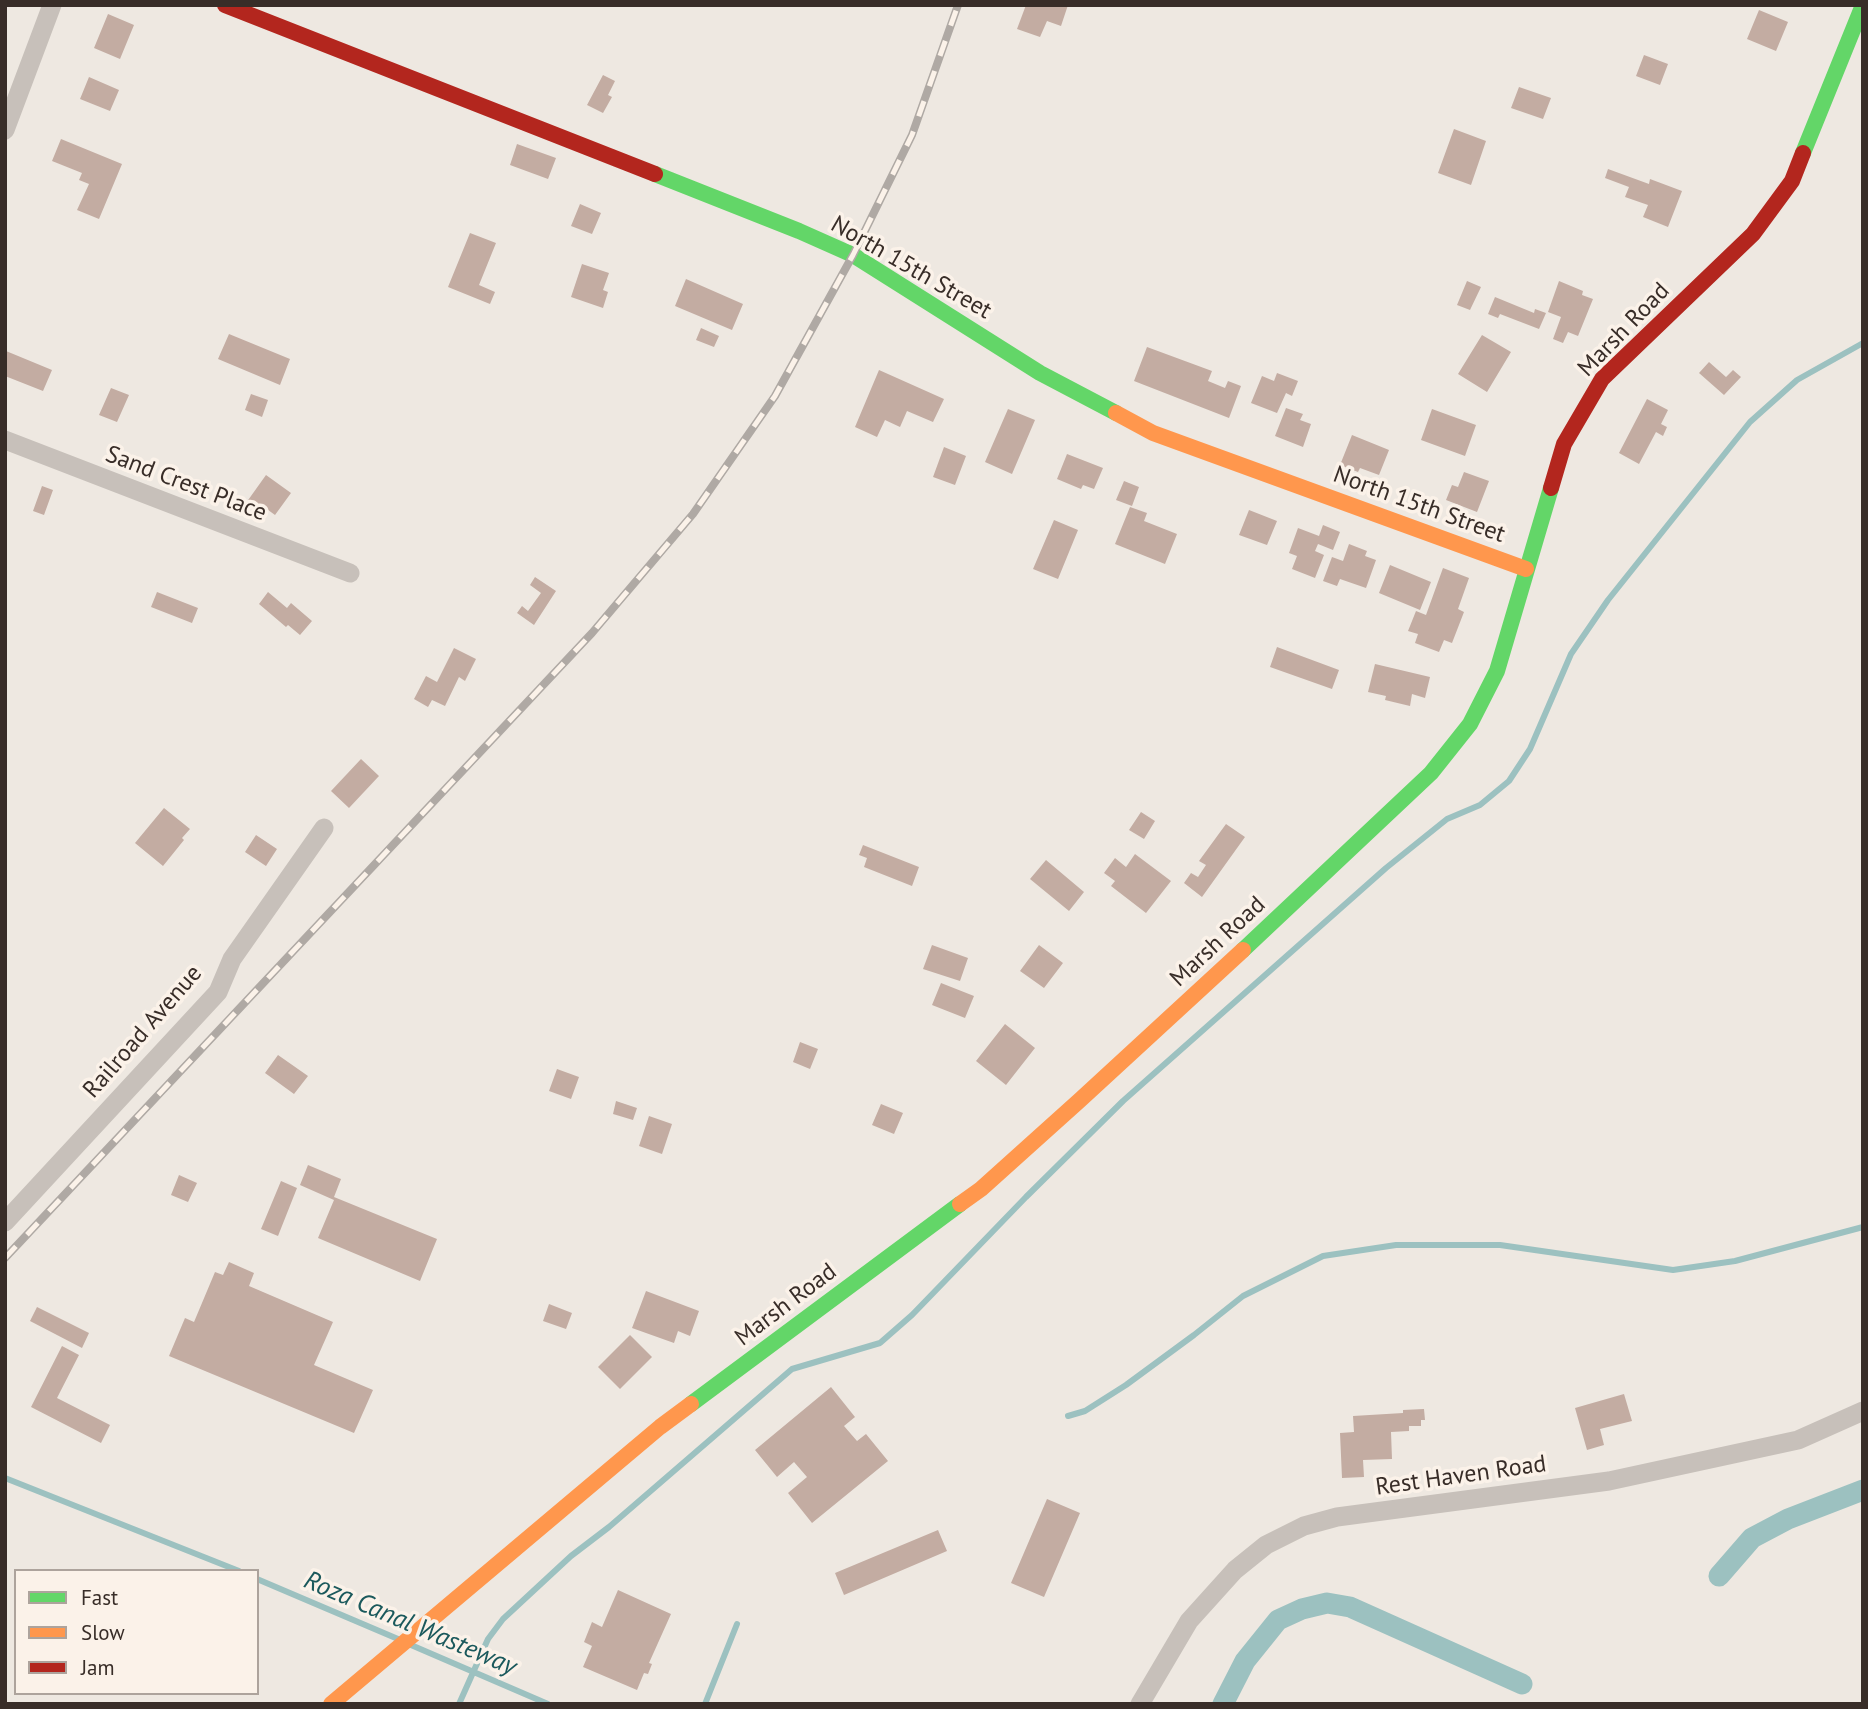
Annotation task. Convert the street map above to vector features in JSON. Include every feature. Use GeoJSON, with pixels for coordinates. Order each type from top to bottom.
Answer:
{"type":"FeatureCollection","features":[{"type":"Feature","properties":{"kind":"street"},"geometry":{"type":"LineString","coordinates":[[5,130],[52,5]]}},
{"type":"Feature","properties":{"kind":"street","name":"North 15th Street"},"geometry":{"type":"LineString","coordinates":[[225,5],[832,245],[919,295],[1040,373],[1153,433],[1526,569]]}},
{"type":"Feature","properties":{"kind":"street","name":"Marsh Road"},"geometry":{"type":"LineString","coordinates":[[331,1704],[660,1427],[981,1189],[1347,854],[1431,773],[1470,724],[1497,671],[1564,444],[1602,379],[1753,234],[1792,181],[1863,5]]}},
{"type":"Feature","properties":{"kind":"street","name":"Sand Crest Place"},"geometry":{"type":"LineString","coordinates":[[5,440],[350,573]]}},
{"type":"Feature","properties":{"kind":"street","name":"Railroad Avenue"},"geometry":{"type":"LineString","coordinates":[[5,1222],[218,992],[232,959],[324,828]]}},
{"type":"Feature","properties":{"kind":"street","name":"Rest Haven Road"},"geometry":{"type":"LineString","coordinates":[[1140,1704],[1189,1621],[1235,1570],[1266,1545],[1304,1526],[1337,1517],[1609,1481],[1798,1440],[1863,1411]]}},
{"type":"Feature","properties":{"kind":"building"},"geometry":{"type":"Polygon","coordinates":[[[1026,5],[1068,5],[1061,26],[1047,21],[1040,37],[1017,29],[1026,5]]]}},
{"type":"Feature","properties":{"kind":"building"},"geometry":{"type":"Polygon","coordinates":[[[1759,10],[1788,22],[1776,51],[1747,39],[1759,10]]]}},
{"type":"Feature","properties":{"kind":"building"},"geometry":{"type":"Polygon","coordinates":[[[108,14],[134,25],[120,59],[94,48],[108,14]]]}},
{"type":"Feature","properties":{"kind":"building"},"geometry":{"type":"Polygon","coordinates":[[[1644,55],[1668,64],[1660,85],[1636,76],[1644,55]]]}},
{"type":"Feature","properties":{"kind":"building"},"geometry":{"type":"Polygon","coordinates":[[[603,75],[615,81],[608,95],[612,97],[603,113],[587,105],[603,75]]]}},
{"type":"Feature","properties":{"kind":"building"},"geometry":{"type":"Polygon","coordinates":[[[89,77],[119,90],[110,111],[80,99],[89,77]]]}},
{"type":"Feature","properties":{"kind":"building"},"geometry":{"type":"Polygon","coordinates":[[[1519,87],[1551,98],[1543,119],[1511,108],[1519,87]]]}},
{"type":"Feature","properties":{"kind":"building"},"geometry":{"type":"Polygon","coordinates":[[[1454,129],[1486,141],[1471,185],[1438,173],[1454,129]]]}},
{"type":"Feature","properties":{"kind":"building"},"geometry":{"type":"Polygon","coordinates":[[[61,139],[122,164],[99,219],[77,210],[89,184],[79,180],[82,173],[52,161],[61,139]]]}},
{"type":"Feature","properties":{"kind":"building"},"geometry":{"type":"Polygon","coordinates":[[[517,144],[556,158],[548,179],[510,165],[517,144]]]}},
{"type":"Feature","properties":{"kind":"building"},"geometry":{"type":"Polygon","coordinates":[[[1608,169],[1649,184],[1650,179],[1682,191],[1668,227],[1643,217],[1648,205],[1625,197],[1629,187],[1605,178],[1608,169]]]}},
{"type":"Feature","properties":{"kind":"building"},"geometry":{"type":"Polygon","coordinates":[[[580,204],[601,213],[592,234],[571,226],[580,204]]]}},
{"type":"Feature","properties":{"kind":"building"},"geometry":{"type":"Polygon","coordinates":[[[470,233],[496,243],[479,285],[495,292],[490,304],[448,287],[470,233]]]}},
{"type":"Feature","properties":{"kind":"building"},"geometry":{"type":"Polygon","coordinates":[[[582,264],[609,273],[603,290],[608,292],[603,308],[571,297],[582,264]]]}},
{"type":"Feature","properties":{"kind":"building"},"geometry":{"type":"Polygon","coordinates":[[[686,279],[743,304],[732,330],[675,306],[686,279]]]}},
{"type":"Feature","properties":{"kind":"building"},"geometry":{"type":"Polygon","coordinates":[[[1467,281],[1481,287],[1470,310],[1457,305],[1467,281]]]}},
{"type":"Feature","properties":{"kind":"building"},"geometry":{"type":"Polygon","coordinates":[[[1559,281],[1583,291],[1582,295],[1593,299],[1578,336],[1568,332],[1563,343],[1553,339],[1561,317],[1548,312],[1559,281]]]}},
{"type":"Feature","properties":{"kind":"building"},"geometry":{"type":"Polygon","coordinates":[[[1495,297],[1534,313],[1535,309],[1546,313],[1539,329],[1500,314],[1498,318],[1488,314],[1495,297]]]}},
{"type":"Feature","properties":{"kind":"building"},"geometry":{"type":"Polygon","coordinates":[[[701,328],[719,336],[714,347],[696,340],[701,328]]]}},
{"type":"Feature","properties":{"kind":"building"},"geometry":{"type":"Polygon","coordinates":[[[229,334],[290,359],[280,385],[218,359],[229,334]]]}},
{"type":"Feature","properties":{"kind":"building"},"geometry":{"type":"Polygon","coordinates":[[[1482,335],[1511,352],[1487,392],[1458,374],[1482,335]]]}},
{"type":"Feature","properties":{"kind":"building"},"geometry":{"type":"Polygon","coordinates":[[[1147,347],[1212,371],[1208,381],[1225,388],[1228,381],[1241,386],[1229,418],[1134,381],[1147,347]]]}},
{"type":"Feature","properties":{"kind":"building"},"geometry":{"type":"Polygon","coordinates":[[[6,351],[52,370],[43,391],[5,376],[6,351]]]}},
{"type":"Feature","properties":{"kind":"building"},"geometry":{"type":"Polygon","coordinates":[[[1709,362],[1726,377],[1733,370],[1741,377],[1724,395],[1699,373],[1709,362]]]}},
{"type":"Feature","properties":{"kind":"building"},"geometry":{"type":"Polygon","coordinates":[[[879,370],[944,399],[933,422],[907,411],[900,427],[885,420],[877,437],[855,427],[879,370]]]}},
{"type":"Feature","properties":{"kind":"building"},"geometry":{"type":"Polygon","coordinates":[[[1277,373],[1298,381],[1292,396],[1286,393],[1277,413],[1251,403],[1262,376],[1274,381],[1277,373]]]}},
{"type":"Feature","properties":{"kind":"building"},"geometry":{"type":"Polygon","coordinates":[[[111,388],[129,395],[117,422],[99,415],[111,388]]]}},
{"type":"Feature","properties":{"kind":"building"},"geometry":{"type":"Polygon","coordinates":[[[251,394],[268,400],[262,417],[245,410],[251,394]]]}},
{"type":"Feature","properties":{"kind":"building"},"geometry":{"type":"Polygon","coordinates":[[[1647,399],[1668,410],[1661,424],[1667,427],[1663,436],[1656,432],[1639,464],[1619,453],[1647,399]]]}},
{"type":"Feature","properties":{"kind":"building"},"geometry":{"type":"Polygon","coordinates":[[[1286,408],[1303,414],[1300,420],[1311,424],[1303,447],[1275,436],[1286,408]]]}},
{"type":"Feature","properties":{"kind":"building"},"geometry":{"type":"Polygon","coordinates":[[[1008,409],[1035,420],[1012,474],[985,462],[1008,409]]]}},
{"type":"Feature","properties":{"kind":"building"},"geometry":{"type":"Polygon","coordinates":[[[1432,409],[1476,425],[1465,456],[1421,440],[1432,409]]]}},
{"type":"Feature","properties":{"kind":"building"},"geometry":{"type":"Polygon","coordinates":[[[1352,435],[1389,450],[1379,475],[1360,468],[1358,472],[1340,465],[1352,435]]]}},
{"type":"Feature","properties":{"kind":"building"},"geometry":{"type":"Polygon","coordinates":[[[944,447],[966,456],[955,485],[933,477],[944,447]]]}},
{"type":"Feature","properties":{"kind":"building"},"geometry":{"type":"Polygon","coordinates":[[[1067,454],[1103,468],[1094,489],[1083,485],[1081,489],[1057,479],[1067,454]]]}},
{"type":"Feature","properties":{"kind":"building"},"geometry":{"type":"Polygon","coordinates":[[[1464,472],[1489,481],[1477,512],[1446,500],[1452,485],[1458,487],[1464,472]]]}},
{"type":"Feature","properties":{"kind":"building"},"geometry":{"type":"Polygon","coordinates":[[[266,475],[291,493],[275,515],[264,507],[260,513],[246,503],[266,475]]]}},
{"type":"Feature","properties":{"kind":"building"},"geometry":{"type":"Polygon","coordinates":[[[1124,481],[1139,487],[1132,506],[1116,500],[1124,481]]]}},
{"type":"Feature","properties":{"kind":"building"},"geometry":{"type":"Polygon","coordinates":[[[42,486],[53,490],[44,515],[33,511],[42,486]]]}},
{"type":"Feature","properties":{"kind":"building"},"geometry":{"type":"Polygon","coordinates":[[[1130,507],[1147,513],[1144,521],[1177,534],[1165,564],[1115,544],[1130,507]]]}},
{"type":"Feature","properties":{"kind":"building"},"geometry":{"type":"Polygon","coordinates":[[[1249,510],[1277,521],[1267,545],[1239,535],[1249,510]]]}},
{"type":"Feature","properties":{"kind":"building"},"geometry":{"type":"Polygon","coordinates":[[[1054,520],[1078,530],[1058,579],[1033,569],[1054,520]]]}},
{"type":"Feature","properties":{"kind":"building"},"geometry":{"type":"Polygon","coordinates":[[[1323,525],[1340,532],[1333,550],[1318,544],[1315,551],[1324,555],[1315,578],[1292,569],[1297,556],[1289,553],[1298,528],[1319,536],[1323,525]]]}},
{"type":"Feature","properties":{"kind":"building"},"geometry":{"type":"Polygon","coordinates":[[[1349,544],[1367,551],[1365,556],[1376,560],[1366,588],[1340,579],[1337,586],[1323,581],[1332,557],[1343,561],[1349,544]]]}},
{"type":"Feature","properties":{"kind":"building"},"geometry":{"type":"Polygon","coordinates":[[[1390,565],[1431,582],[1420,610],[1379,593],[1390,565]]]}},
{"type":"Feature","properties":{"kind":"building"},"geometry":{"type":"Polygon","coordinates":[[[1443,568],[1469,578],[1458,609],[1464,612],[1452,643],[1444,640],[1439,652],[1415,643],[1418,634],[1408,631],[1416,611],[1426,615],[1443,568]]]}},
{"type":"Feature","properties":{"kind":"building"},"geometry":{"type":"Polygon","coordinates":[[[535,577],[556,591],[534,625],[517,613],[522,606],[528,611],[541,593],[530,585],[535,577]]]}},
{"type":"Feature","properties":{"kind":"building"},"geometry":{"type":"Polygon","coordinates":[[[157,592],[198,608],[192,623],[151,607],[157,592]]]}},
{"type":"Feature","properties":{"kind":"building"},"geometry":{"type":"Polygon","coordinates":[[[268,592],[287,608],[291,603],[312,621],[300,635],[259,604],[268,592]]]}},
{"type":"Feature","properties":{"kind":"building"},"geometry":{"type":"Polygon","coordinates":[[[1277,647],[1339,670],[1332,689],[1270,667],[1277,647]]]}},
{"type":"Feature","properties":{"kind":"building"},"geometry":{"type":"Polygon","coordinates":[[[454,648],[476,659],[465,681],[459,677],[445,706],[432,700],[428,707],[414,699],[426,676],[437,682],[454,648]]]}},
{"type":"Feature","properties":{"kind":"building"},"geometry":{"type":"Polygon","coordinates":[[[1375,664],[1430,677],[1425,698],[1412,694],[1410,706],[1385,700],[1386,696],[1368,692],[1375,664]]]}},
{"type":"Feature","properties":{"kind":"building"},"geometry":{"type":"Polygon","coordinates":[[[361,759],[379,776],[349,808],[331,791],[361,759]]]}},
{"type":"Feature","properties":{"kind":"building"},"geometry":{"type":"Polygon","coordinates":[[[164,808],[190,829],[163,866],[135,843],[164,808]]]}},
{"type":"Feature","properties":{"kind":"building"},"geometry":{"type":"Polygon","coordinates":[[[1141,812],[1155,821],[1144,839],[1129,830],[1141,812]]]}},
{"type":"Feature","properties":{"kind":"building"},"geometry":{"type":"Polygon","coordinates":[[[1226,824],[1245,837],[1202,897],[1184,883],[1191,873],[1198,877],[1206,865],[1199,861],[1226,824]]]}},
{"type":"Feature","properties":{"kind":"building"},"geometry":{"type":"Polygon","coordinates":[[[256,835],[277,849],[266,866],[245,852],[256,835]]]}},
{"type":"Feature","properties":{"kind":"building"},"geometry":{"type":"Polygon","coordinates":[[[863,845],[919,867],[912,886],[864,867],[867,858],[859,855],[863,845]]]}},
{"type":"Feature","properties":{"kind":"building"},"geometry":{"type":"Polygon","coordinates":[[[1135,854],[1171,881],[1146,913],[1111,886],[1115,881],[1104,873],[1115,858],[1126,867],[1135,854]]]}},
{"type":"Feature","properties":{"kind":"building"},"geometry":{"type":"Polygon","coordinates":[[[1046,860],[1084,892],[1069,911],[1030,879],[1046,860]]]}},
{"type":"Feature","properties":{"kind":"building"},"geometry":{"type":"Polygon","coordinates":[[[932,945],[968,958],[960,981],[923,969],[932,945]]]}},
{"type":"Feature","properties":{"kind":"building"},"geometry":{"type":"Polygon","coordinates":[[[1039,945],[1063,963],[1044,988],[1020,971],[1039,945]]]}},
{"type":"Feature","properties":{"kind":"building"},"geometry":{"type":"Polygon","coordinates":[[[941,983],[974,996],[965,1018],[932,1005],[941,983]]]}},
{"type":"Feature","properties":{"kind":"building"},"geometry":{"type":"Polygon","coordinates":[[[1005,1024],[1035,1048],[1006,1085],[976,1061],[1005,1024]]]}},
{"type":"Feature","properties":{"kind":"building"},"geometry":{"type":"Polygon","coordinates":[[[800,1042],[818,1049],[810,1069],[793,1062],[800,1042]]]}},
{"type":"Feature","properties":{"kind":"building"},"geometry":{"type":"Polygon","coordinates":[[[278,1055],[308,1076],[294,1094],[265,1073],[278,1055]]]}},
{"type":"Feature","properties":{"kind":"building"},"geometry":{"type":"Polygon","coordinates":[[[557,1069],[579,1077],[571,1099],[549,1091],[557,1069]]]}},
{"type":"Feature","properties":{"kind":"building"},"geometry":{"type":"Polygon","coordinates":[[[616,1101],[637,1108],[633,1120],[613,1114],[616,1101]]]}},
{"type":"Feature","properties":{"kind":"building"},"geometry":{"type":"Polygon","coordinates":[[[881,1104],[903,1113],[894,1134],[872,1125],[881,1104]]]}},
{"type":"Feature","properties":{"kind":"building"},"geometry":{"type":"Polygon","coordinates":[[[649,1116],[672,1124],[662,1154],[639,1146],[649,1116]]]}},
{"type":"Feature","properties":{"kind":"building"},"geometry":{"type":"Polygon","coordinates":[[[308,1165],[341,1179],[334,1197],[437,1239],[420,1281],[318,1238],[334,1200],[300,1185],[308,1165]]]}},
{"type":"Feature","properties":{"kind":"building"},"geometry":{"type":"Polygon","coordinates":[[[179,1175],[197,1183],[188,1202],[171,1195],[179,1175]]]}},
{"type":"Feature","properties":{"kind":"building"},"geometry":{"type":"Polygon","coordinates":[[[281,1181],[297,1188],[278,1236],[261,1229],[281,1181]]]}},
{"type":"Feature","properties":{"kind":"building"},"geometry":{"type":"Polygon","coordinates":[[[229,1262],[254,1273],[249,1286],[333,1322],[314,1365],[373,1390],[354,1433],[169,1356],[185,1318],[194,1322],[215,1272],[223,1275],[229,1262]]]}},
{"type":"Feature","properties":{"kind":"building"},"geometry":{"type":"Polygon","coordinates":[[[646,1291],[699,1311],[690,1336],[678,1331],[674,1343],[632,1328],[646,1291]]]}},
{"type":"Feature","properties":{"kind":"building"},"geometry":{"type":"Polygon","coordinates":[[[549,1304],[572,1313],[566,1329],[543,1321],[549,1304]]]}},
{"type":"Feature","properties":{"kind":"building"},"geometry":{"type":"Polygon","coordinates":[[[37,1307],[89,1333],[82,1348],[30,1321],[37,1307]]]}},
{"type":"Feature","properties":{"kind":"building"},"geometry":{"type":"Polygon","coordinates":[[[630,1335],[652,1357],[620,1389],[598,1367],[630,1335]]]}},
{"type":"Feature","properties":{"kind":"building"},"geometry":{"type":"Polygon","coordinates":[[[62,1346],[79,1355],[57,1398],[110,1425],[101,1443],[31,1407],[62,1346]]]}},
{"type":"Feature","properties":{"kind":"building"},"geometry":{"type":"Polygon","coordinates":[[[831,1387],[855,1417],[844,1426],[857,1441],[866,1434],[888,1461],[812,1523],[788,1493],[807,1477],[794,1462],[777,1477],[755,1450],[831,1387]]]}},
{"type":"Feature","properties":{"kind":"building"},"geometry":{"type":"Polygon","coordinates":[[[1624,1394],[1632,1421],[1600,1429],[1604,1445],[1587,1450],[1575,1408],[1624,1394]]]}},
{"type":"Feature","properties":{"kind":"building"},"geometry":{"type":"Polygon","coordinates":[[[1424,1409],[1425,1420],[1421,1420],[1421,1426],[1409,1426],[1409,1431],[1391,1432],[1392,1459],[1363,1460],[1364,1477],[1342,1478],[1340,1433],[1354,1432],[1353,1416],[1424,1409]]]}},
{"type":"Feature","properties":{"kind":"building"},"geometry":{"type":"Polygon","coordinates":[[[1047,1499],[1080,1513],[1044,1597],[1011,1583],[1047,1499]]]}},
{"type":"Feature","properties":{"kind":"building"},"geometry":{"type":"Polygon","coordinates":[[[938,1530],[947,1551],[844,1595],[835,1573],[938,1530]]]}},
{"type":"Feature","properties":{"kind":"building"},"geometry":{"type":"Polygon","coordinates":[[[618,1590],[671,1614],[649,1663],[652,1664],[648,1674],[644,1673],[637,1690],[583,1667],[592,1646],[584,1642],[592,1622],[602,1627],[618,1590]]]}},
{"type":"Feature","properties":{"kind":"waterway"},"geometry":{"type":"LineString","coordinates":[[459,1704],[488,1639],[503,1619],[571,1556],[609,1527],[792,1369],[880,1343],[912,1315],[1123,1101],[1386,868],[1447,819],[1480,805],[1509,781],[1530,749],[1571,654],[1608,600],[1750,422],[1797,380],[1863,343]]}},
{"type":"Feature","properties":{"kind":"waterway"},"geometry":{"type":"LineString","coordinates":[[1068,1416],[1085,1411],[1126,1385],[1243,1296],[1323,1256],[1396,1245],[1500,1245],[1673,1270],[1735,1261],[1863,1227]]}},
{"type":"Feature","properties":{"kind":"waterway","name":"Roza Canal Wasteway"},"geometry":{"type":"LineString","coordinates":[[5,1478],[234,1569]]}},
{"type":"Feature","properties":{"kind":"waterway"},"geometry":{"type":"LineString","coordinates":[[1719,1576],[1752,1538],[1788,1519],[1863,1490]]}},
{"type":"Feature","properties":{"kind":"waterway","name":"Roza Canal Wasteway"},"geometry":{"type":"LineString","coordinates":[[259,1580],[398,1639]]}},
{"type":"Feature","properties":{"kind":"waterway"},"geometry":{"type":"LineString","coordinates":[[1223,1704],[1245,1661],[1278,1620],[1302,1609],[1327,1603],[1350,1607],[1522,1684]]}},
{"type":"Feature","properties":{"kind":"waterway"},"geometry":{"type":"LineString","coordinates":[[705,1704],[737,1624]]}},
{"type":"Feature","properties":{"kind":"waterway","name":"Roza Canal Wasteway"},"geometry":{"type":"LineString","coordinates":[[411,1645],[548,1704]]}},
{"type":"Feature","properties":{"kind":"railway"},"geometry":{"type":"LineString","coordinates":[[5,1258],[592,633],[693,514],[775,396],[853,255],[912,135],[958,5]]}},
{"type":"Feature","properties":{"kind":"traffic: fast"},"geometry":{"type":"LineString","coordinates":[[1803,153],[1863,5]]}},
{"type":"Feature","properties":{"kind":"traffic: fast"},"geometry":{"type":"LineString","coordinates":[[655,174],[853,255],[1040,373],[1116,413]]}},
{"type":"Feature","properties":{"kind":"traffic: fast"},"geometry":{"type":"LineString","coordinates":[[1243,950],[1431,773],[1470,724],[1497,671],[1551,488]]}},
{"type":"Feature","properties":{"kind":"traffic: fast"},"geometry":{"type":"LineString","coordinates":[[691,1404],[960,1204]]}},
{"type":"Feature","properties":{"kind":"traffic: slow"},"geometry":{"type":"LineString","coordinates":[[1116,413],[1153,433],[1526,569]]}},
{"type":"Feature","properties":{"kind":"traffic: slow"},"geometry":{"type":"LineString","coordinates":[[960,1204],[981,1189],[1243,950]]}},
{"type":"Feature","properties":{"kind":"traffic: slow"},"geometry":{"type":"LineString","coordinates":[[331,1704],[660,1427],[691,1404]]}},
{"type":"Feature","properties":{"kind":"traffic: jam"},"geometry":{"type":"LineString","coordinates":[[225,5],[655,174]]}},
{"type":"Feature","properties":{"kind":"traffic: jam"},"geometry":{"type":"LineString","coordinates":[[1551,488],[1564,444],[1602,379],[1753,234],[1792,181],[1803,153]]}}]}
